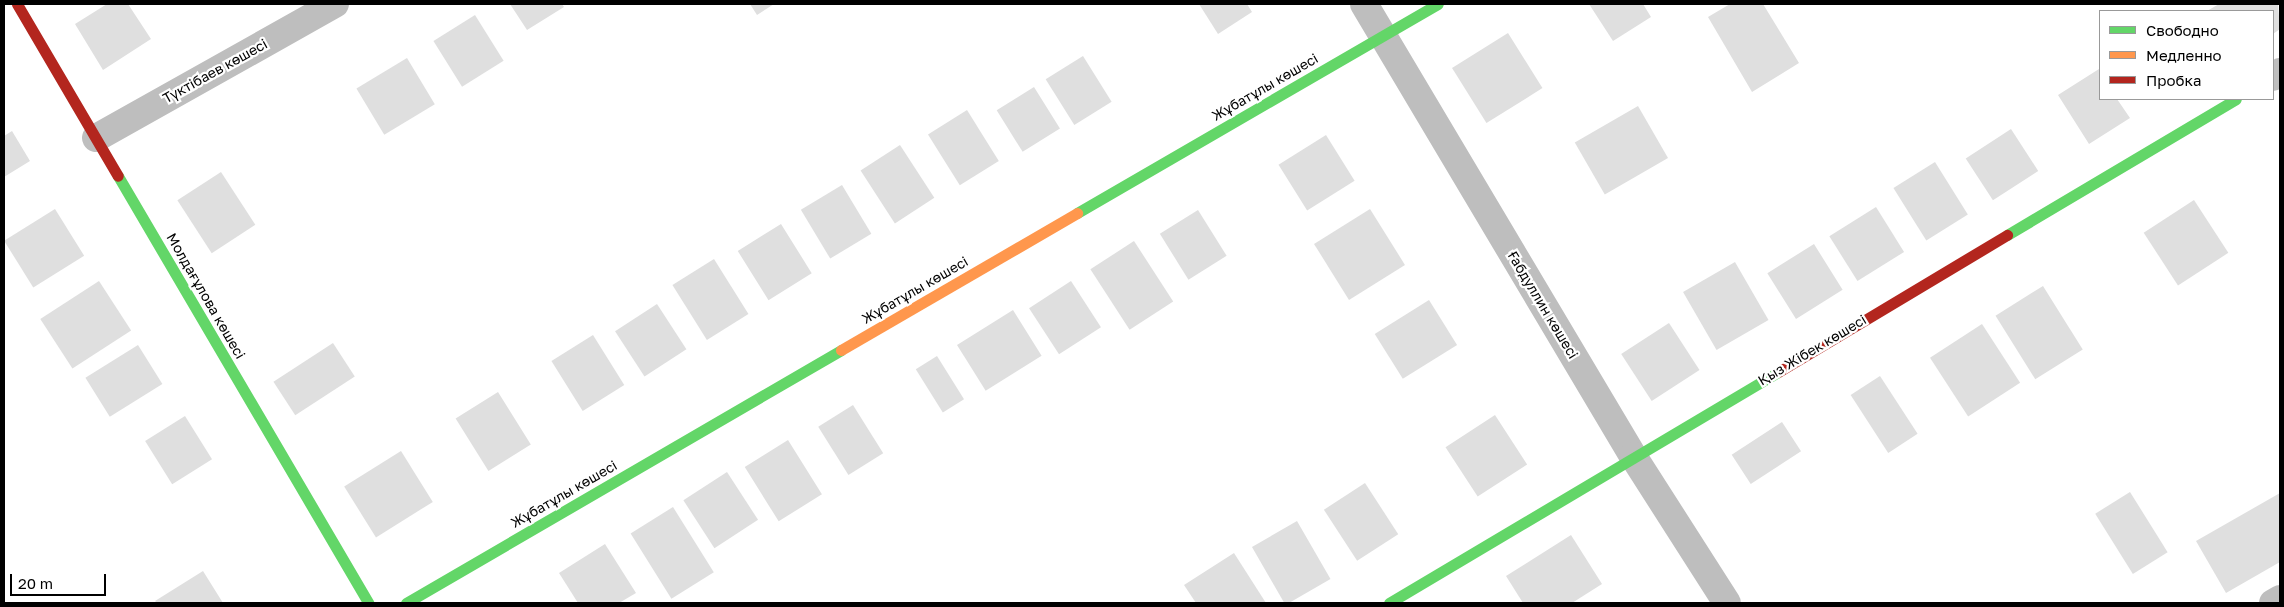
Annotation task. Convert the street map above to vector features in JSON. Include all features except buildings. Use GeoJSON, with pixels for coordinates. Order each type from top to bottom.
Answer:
{"type":"FeatureCollection","features":[{"type":"Feature","properties":{"kind":"street","name":"Молдағұлова көшесі"},"geometry":{"type":"LineString","coordinates":[[17,4],[369,603]]}},
{"type":"Feature","properties":{"kind":"street","name":"Түктібаев көшесі"},"geometry":{"type":"LineString","coordinates":[[96,138],[335,4]]}},
{"type":"Feature","properties":{"kind":"street","name":"Ғабдуллин көшесі"},"geometry":{"type":"LineString","coordinates":[[1364,4],[1633,456],[1727,603]]}},
{"type":"Feature","properties":{"kind":"street","name":"Жұбатұлы көшесі"},"geometry":{"type":"LineString","coordinates":[[406,603],[1438,4]]}},
{"type":"Feature","properties":{"kind":"street","name":"Қыз Жібек көшесі"},"geometry":{"type":"LineString","coordinates":[[1389,603],[1633,456],[2234,100]]}},
{"type":"Feature","properties":{"kind":"street"},"geometry":{"type":"LineString","coordinates":[[2273,603],[2280,599]]}},
{"type":"Feature","properties":{"kind":"traffic: fast"},"geometry":{"type":"LineString","coordinates":[[1077,213],[1438,4]]}},
{"type":"Feature","properties":{"kind":"traffic: fast"},"geometry":{"type":"LineString","coordinates":[[2007,235],[2234,100]]}},
{"type":"Feature","properties":{"kind":"traffic: fast"},"geometry":{"type":"LineString","coordinates":[[118,176],[369,603]]}},
{"type":"Feature","properties":{"kind":"traffic: fast"},"geometry":{"type":"LineString","coordinates":[[406,603],[841,350]]}},
{"type":"Feature","properties":{"kind":"traffic: fast"},"geometry":{"type":"LineString","coordinates":[[1389,603],[1778,372]]}},
{"type":"Feature","properties":{"kind":"traffic: slow"},"geometry":{"type":"LineString","coordinates":[[841,350],[1077,213]]}},
{"type":"Feature","properties":{"kind":"traffic: jam"},"geometry":{"type":"LineString","coordinates":[[17,4],[118,176]]}},
{"type":"Feature","properties":{"kind":"traffic: jam"},"geometry":{"type":"LineString","coordinates":[[1778,372],[2007,235]]}}]}
